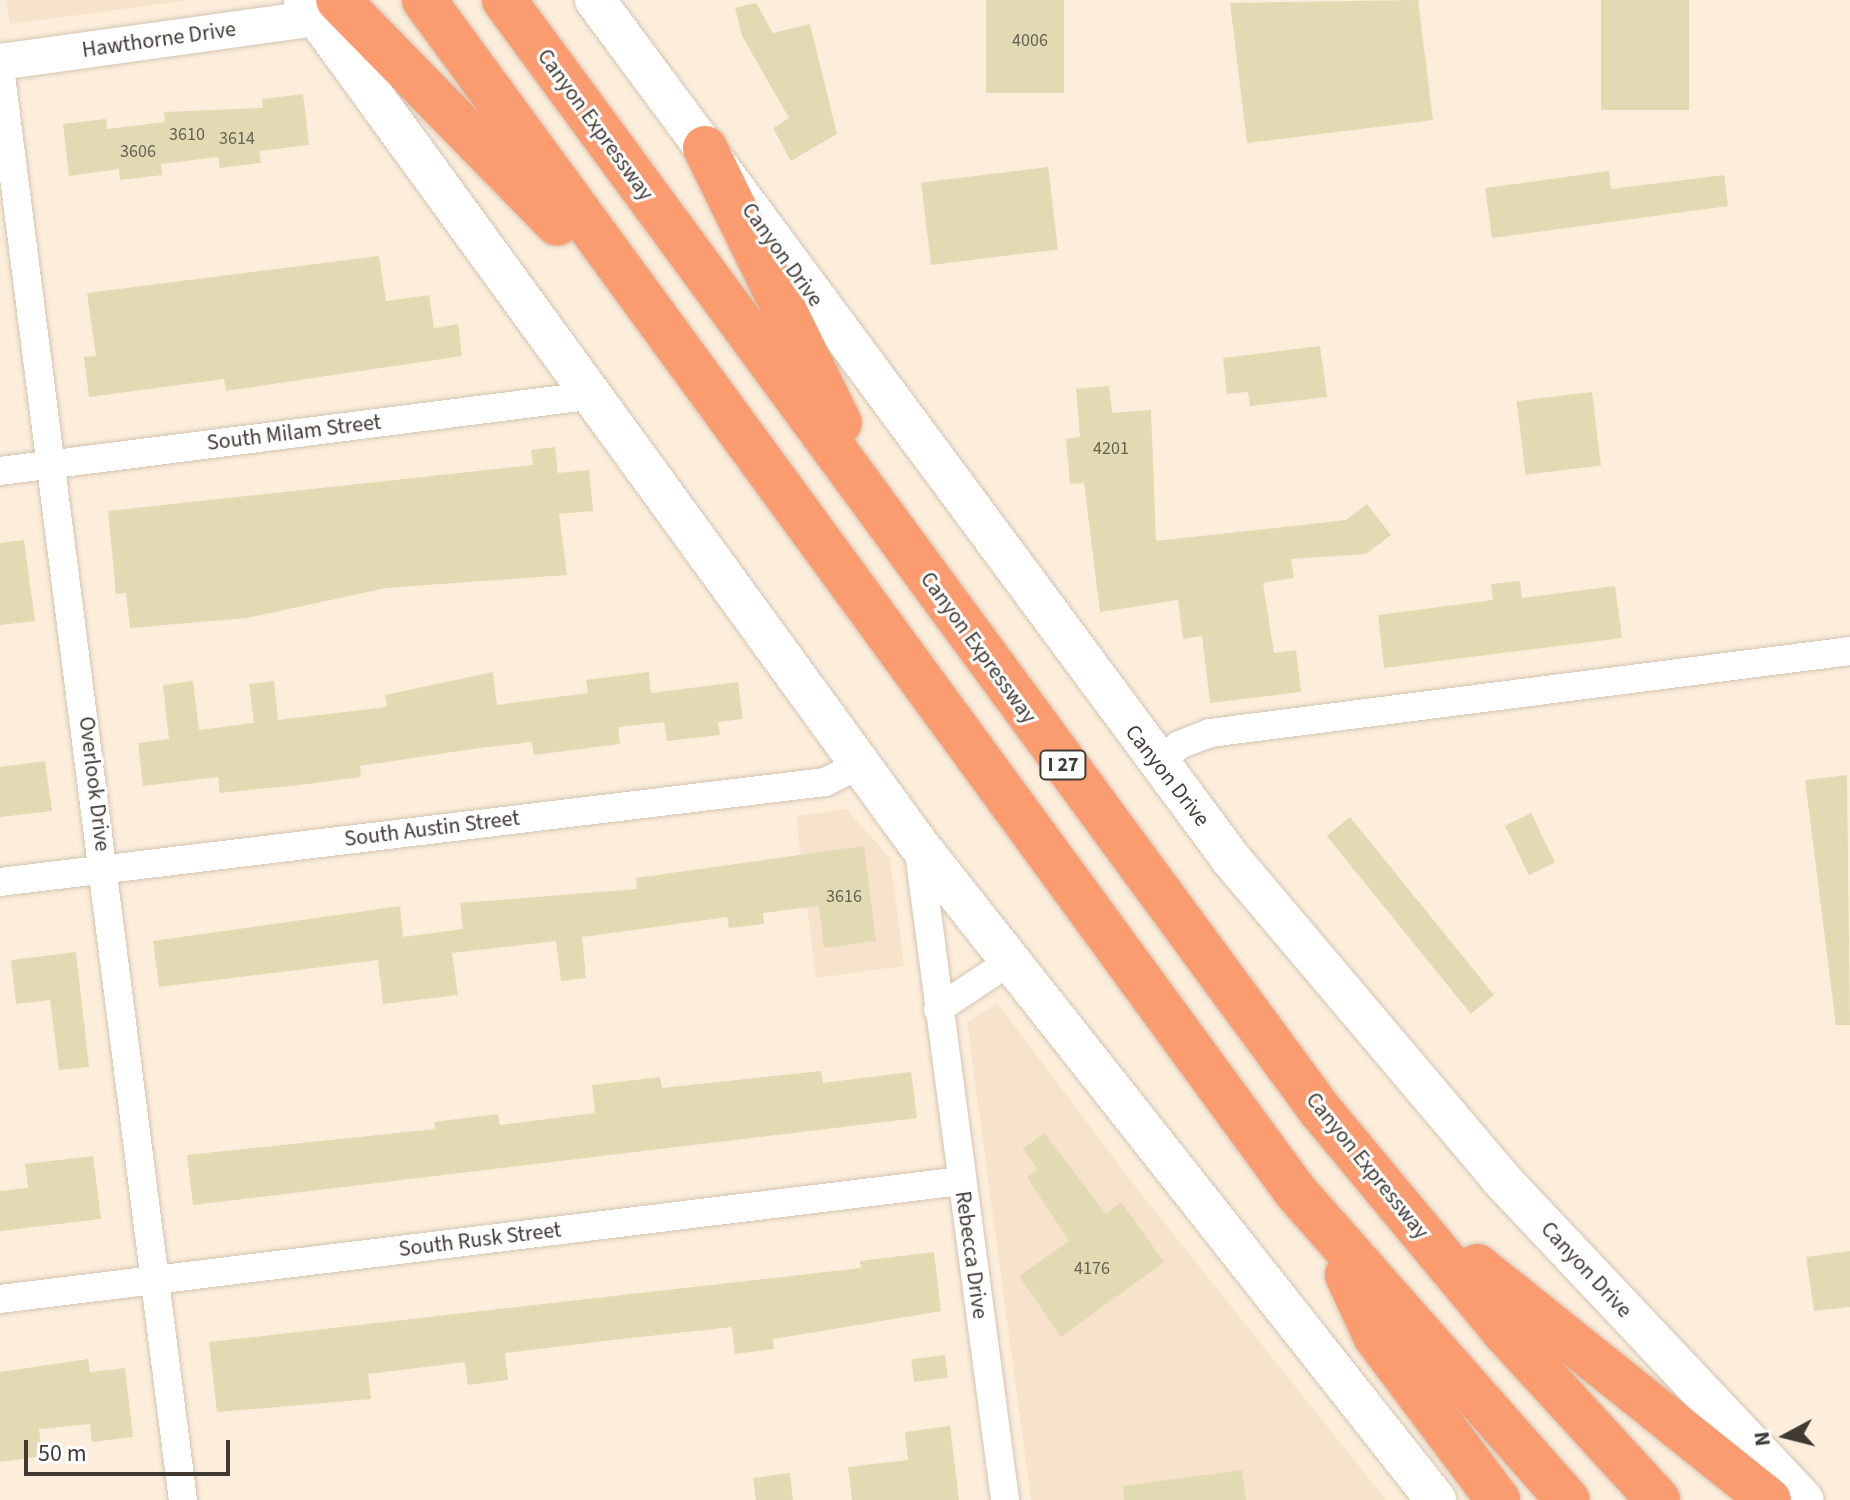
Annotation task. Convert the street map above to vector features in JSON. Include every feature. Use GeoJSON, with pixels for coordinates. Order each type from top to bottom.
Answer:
{"type":"FeatureCollection","features":[{"type":"Feature","properties":{"kind":"highway"},"geometry":{"type":"LineString","coordinates":[[424,0],[1327,1232],[1567,1500]]}},
{"type":"Feature","properties":{"kind":"highway","name":"Canyon Expressway"},"geometry":{"type":"LineString","coordinates":[[504,0],[908,553],[1370,1170],[1658,1500]]}},
{"type":"Feature","properties":{"kind":"highway"},"geometry":{"type":"LineString","coordinates":[[320,6],[711,391]]}},
{"type":"Feature","properties":{"kind":"highway"},"geometry":{"type":"LineString","coordinates":[[705,148],[908,553]]}},
{"type":"Feature","properties":{"kind":"highway"},"geometry":{"type":"LineString","coordinates":[[1370,1170],[1539,1321],[1769,1500]]}},
{"type":"Feature","properties":{"kind":"highway"},"geometry":{"type":"LineString","coordinates":[[1327,1232],[1375,1336],[1498,1500]]}},
{"type":"Feature","properties":{"kind":"main road","name":"Canyon Drive"},"geometry":{"type":"LineString","coordinates":[[595,0],[1157,765],[1501,1179],[1803,1500]]}},
{"type":"Feature","properties":{"kind":"main road"},"geometry":{"type":"LineString","coordinates":[[320,6],[588,396],[918,844],[1436,1500]]}},
{"type":"Feature","properties":{"kind":"street","name":"Hawthorne Drive"},"geometry":{"type":"LineString","coordinates":[[0,65],[320,6]]}},
{"type":"Feature","properties":{"kind":"street","name":"Overlook Drive"},"geometry":{"type":"LineString","coordinates":[[0,65],[105,869],[183,1500]]}},
{"type":"Feature","properties":{"kind":"street","name":"South Milam Street"},"geometry":{"type":"LineString","coordinates":[[0,471],[588,396]]}},
{"type":"Feature","properties":{"kind":"street"},"geometry":{"type":"LineString","coordinates":[[1157,765],[1179,745],[1210,733],[1850,651]]}},
{"type":"Feature","properties":{"kind":"street","name":"South Austin Street"},"geometry":{"type":"LineString","coordinates":[[0,882],[825,782],[860,765]]}},
{"type":"Feature","properties":{"kind":"street","name":"Rebecca Drive"},"geometry":{"type":"LineString","coordinates":[[918,844],[1005,1500]]}},
{"type":"Feature","properties":{"kind":"street"},"geometry":{"type":"LineString","coordinates":[[938,1009],[1009,962]]}},
{"type":"Feature","properties":{"kind":"street","name":"South Rusk Street"},"geometry":{"type":"LineString","coordinates":[[0,1299],[961,1181]]}},
{"type":"Feature","properties":{"kind":"shaded area"},"geometry":{"type":"Polygon","coordinates":[[[6,0],[191,0],[10,24],[6,0]]]}},
{"type":"Feature","properties":{"kind":"shaded area"},"geometry":{"type":"Polygon","coordinates":[[[846,809],[890,858],[904,966],[816,978],[796,816],[846,809]]]}},
{"type":"Feature","properties":{"kind":"shaded area"},"geometry":{"type":"Polygon","coordinates":[[[997,1003],[1138,1190],[1386,1500],[1031,1500],[967,1022],[997,1003]]]}},
{"type":"Feature","properties":{"kind":"building"},"geometry":{"type":"Polygon","coordinates":[[[986,0],[1064,0],[1064,93],[986,93],[986,0]]]}},
{"type":"Feature","properties":{"kind":"building"},"geometry":{"type":"Polygon","coordinates":[[[1418,0],[1433,120],[1247,143],[1230,3],[1418,0]]]}},
{"type":"Feature","properties":{"kind":"building"},"geometry":{"type":"Polygon","coordinates":[[[1601,0],[1689,0],[1689,110],[1601,110],[1601,0]]]}},
{"type":"Feature","properties":{"kind":"building"},"geometry":{"type":"Polygon","coordinates":[[[756,3],[773,33],[810,24],[837,134],[791,161],[773,128],[789,118],[742,36],[735,8],[756,3]]]}},
{"type":"Feature","properties":{"kind":"building"},"geometry":{"type":"Polygon","coordinates":[[[303,94],[309,145],[259,151],[261,163],[220,168],[218,157],[161,164],[162,175],[120,180],[119,169],[69,176],[63,124],[106,119],[107,129],[165,122],[164,112],[263,108],[262,99],[303,94]]]}},
{"type":"Feature","properties":{"kind":"building"},"geometry":{"type":"Polygon","coordinates":[[[1048,167],[1058,249],[931,265],[921,183],[1048,167]]]}},
{"type":"Feature","properties":{"kind":"building"},"geometry":{"type":"Polygon","coordinates":[[[1609,171],[1611,189],[1724,175],[1728,206],[1492,238],[1485,188],[1609,171]]]}},
{"type":"Feature","properties":{"kind":"building"},"geometry":{"type":"Polygon","coordinates":[[[379,256],[386,301],[429,295],[434,328],[458,324],[462,356],[226,391],[224,379],[89,397],[84,357],[96,356],[87,293],[379,256]]]}},
{"type":"Feature","properties":{"kind":"building"},"geometry":{"type":"Polygon","coordinates":[[[1320,346],[1327,397],[1250,406],[1248,392],[1227,394],[1223,358],[1320,346]]]}},
{"type":"Feature","properties":{"kind":"building"},"geometry":{"type":"Polygon","coordinates":[[[1109,386],[1112,413],[1151,410],[1156,541],[1346,520],[1367,504],[1391,535],[1366,554],[1291,559],[1294,578],[1263,583],[1274,653],[1296,650],[1301,692],[1210,703],[1202,636],[1183,639],[1178,600],[1100,612],[1084,483],[1070,484],[1066,439],[1080,437],[1076,389],[1109,386]]]}},
{"type":"Feature","properties":{"kind":"building"},"geometry":{"type":"Polygon","coordinates":[[[1592,392],[1601,465],[1526,475],[1517,401],[1592,392]]]}},
{"type":"Feature","properties":{"kind":"building"},"geometry":{"type":"Polygon","coordinates":[[[555,447],[558,473],[589,470],[593,511],[559,514],[567,575],[386,588],[247,618],[130,628],[126,593],[116,594],[108,511],[533,465],[531,450],[555,447]]]}},
{"type":"Feature","properties":{"kind":"building"},"geometry":{"type":"Polygon","coordinates":[[[24,540],[35,621],[0,625],[0,543],[24,540]]]}},
{"type":"Feature","properties":{"kind":"building"},"geometry":{"type":"Polygon","coordinates":[[[1520,581],[1522,598],[1615,586],[1622,638],[1384,668],[1378,615],[1493,600],[1491,584],[1520,581]]]}},
{"type":"Feature","properties":{"kind":"building"},"geometry":{"type":"Polygon","coordinates":[[[493,672],[497,705],[588,693],[586,680],[649,672],[651,693],[738,682],[743,719],[718,722],[720,735],[667,741],[664,722],[618,727],[620,744],[534,755],[532,742],[479,748],[360,766],[361,777],[299,785],[220,793],[218,777],[143,786],[138,743],[169,739],[163,685],[193,681],[199,730],[254,723],[249,684],[274,681],[278,720],[387,707],[385,695],[493,672]]]}},
{"type":"Feature","properties":{"kind":"building"},"geometry":{"type":"Polygon","coordinates":[[[45,761],[52,811],[0,817],[0,767],[45,761]]]}},
{"type":"Feature","properties":{"kind":"building"},"geometry":{"type":"Polygon","coordinates":[[[1847,775],[1850,1025],[1836,1025],[1805,780],[1847,775]]]}},
{"type":"Feature","properties":{"kind":"building"},"geometry":{"type":"Polygon","coordinates":[[[1531,813],[1555,862],[1529,875],[1505,826],[1531,813]]]}},
{"type":"Feature","properties":{"kind":"building"},"geometry":{"type":"Polygon","coordinates":[[[1350,817],[1494,995],[1471,1014],[1327,836],[1350,817]]]}},
{"type":"Feature","properties":{"kind":"building"},"geometry":{"type":"Polygon","coordinates":[[[864,846],[876,941],[824,948],[819,906],[763,913],[764,924],[729,928],[727,917],[582,937],[586,978],[561,981],[556,941],[452,953],[458,995],[383,1004],[378,960],[159,987],[153,941],[400,906],[403,937],[463,929],[460,903],[637,889],[636,878],[864,846]]]}},
{"type":"Feature","properties":{"kind":"building"},"geometry":{"type":"Polygon","coordinates":[[[76,952],[89,1067],[59,1070],[50,1000],[16,1004],[11,960],[76,952]]]}},
{"type":"Feature","properties":{"kind":"building"},"geometry":{"type":"Polygon","coordinates":[[[821,1071],[823,1083],[911,1072],[917,1118],[193,1205],[187,1155],[435,1129],[434,1122],[498,1114],[500,1125],[595,1113],[592,1085],[660,1077],[662,1088],[821,1071]]]}},
{"type":"Feature","properties":{"kind":"building"},"geometry":{"type":"Polygon","coordinates":[[[1044,1133],[1106,1214],[1121,1202],[1164,1262],[1061,1337],[1019,1276],[1069,1241],[1027,1177],[1038,1170],[1023,1149],[1044,1133]]]}},
{"type":"Feature","properties":{"kind":"building"},"geometry":{"type":"Polygon","coordinates":[[[93,1156],[101,1219],[0,1231],[0,1191],[28,1188],[25,1164],[93,1156]]]}},
{"type":"Feature","properties":{"kind":"building"},"geometry":{"type":"Polygon","coordinates":[[[1850,1251],[1850,1307],[1814,1311],[1806,1257],[1850,1251]]]}},
{"type":"Feature","properties":{"kind":"building"},"geometry":{"type":"Polygon","coordinates":[[[934,1252],[941,1311],[773,1339],[774,1349],[735,1354],[732,1327],[621,1339],[505,1353],[508,1380],[468,1385],[465,1362],[368,1374],[371,1399],[217,1412],[209,1342],[861,1268],[860,1261],[934,1252]]]}},
{"type":"Feature","properties":{"kind":"building"},"geometry":{"type":"Polygon","coordinates":[[[945,1355],[948,1378],[914,1382],[911,1359],[945,1355]]]}},
{"type":"Feature","properties":{"kind":"building"},"geometry":{"type":"Polygon","coordinates":[[[88,1359],[90,1372],[125,1368],[133,1437],[92,1442],[90,1424],[39,1429],[42,1456],[0,1462],[0,1372],[88,1359]]]}},
{"type":"Feature","properties":{"kind":"building"},"geometry":{"type":"Polygon","coordinates":[[[950,1426],[959,1500],[852,1500],[848,1467],[908,1460],[905,1432],[950,1426]]]}},
{"type":"Feature","properties":{"kind":"building"},"geometry":{"type":"Polygon","coordinates":[[[1242,1470],[1246,1500],[1124,1500],[1123,1486],[1242,1470]]]}},
{"type":"Feature","properties":{"kind":"building"},"geometry":{"type":"Polygon","coordinates":[[[790,1473],[793,1500],[756,1500],[753,1478],[790,1473]]]}}]}
